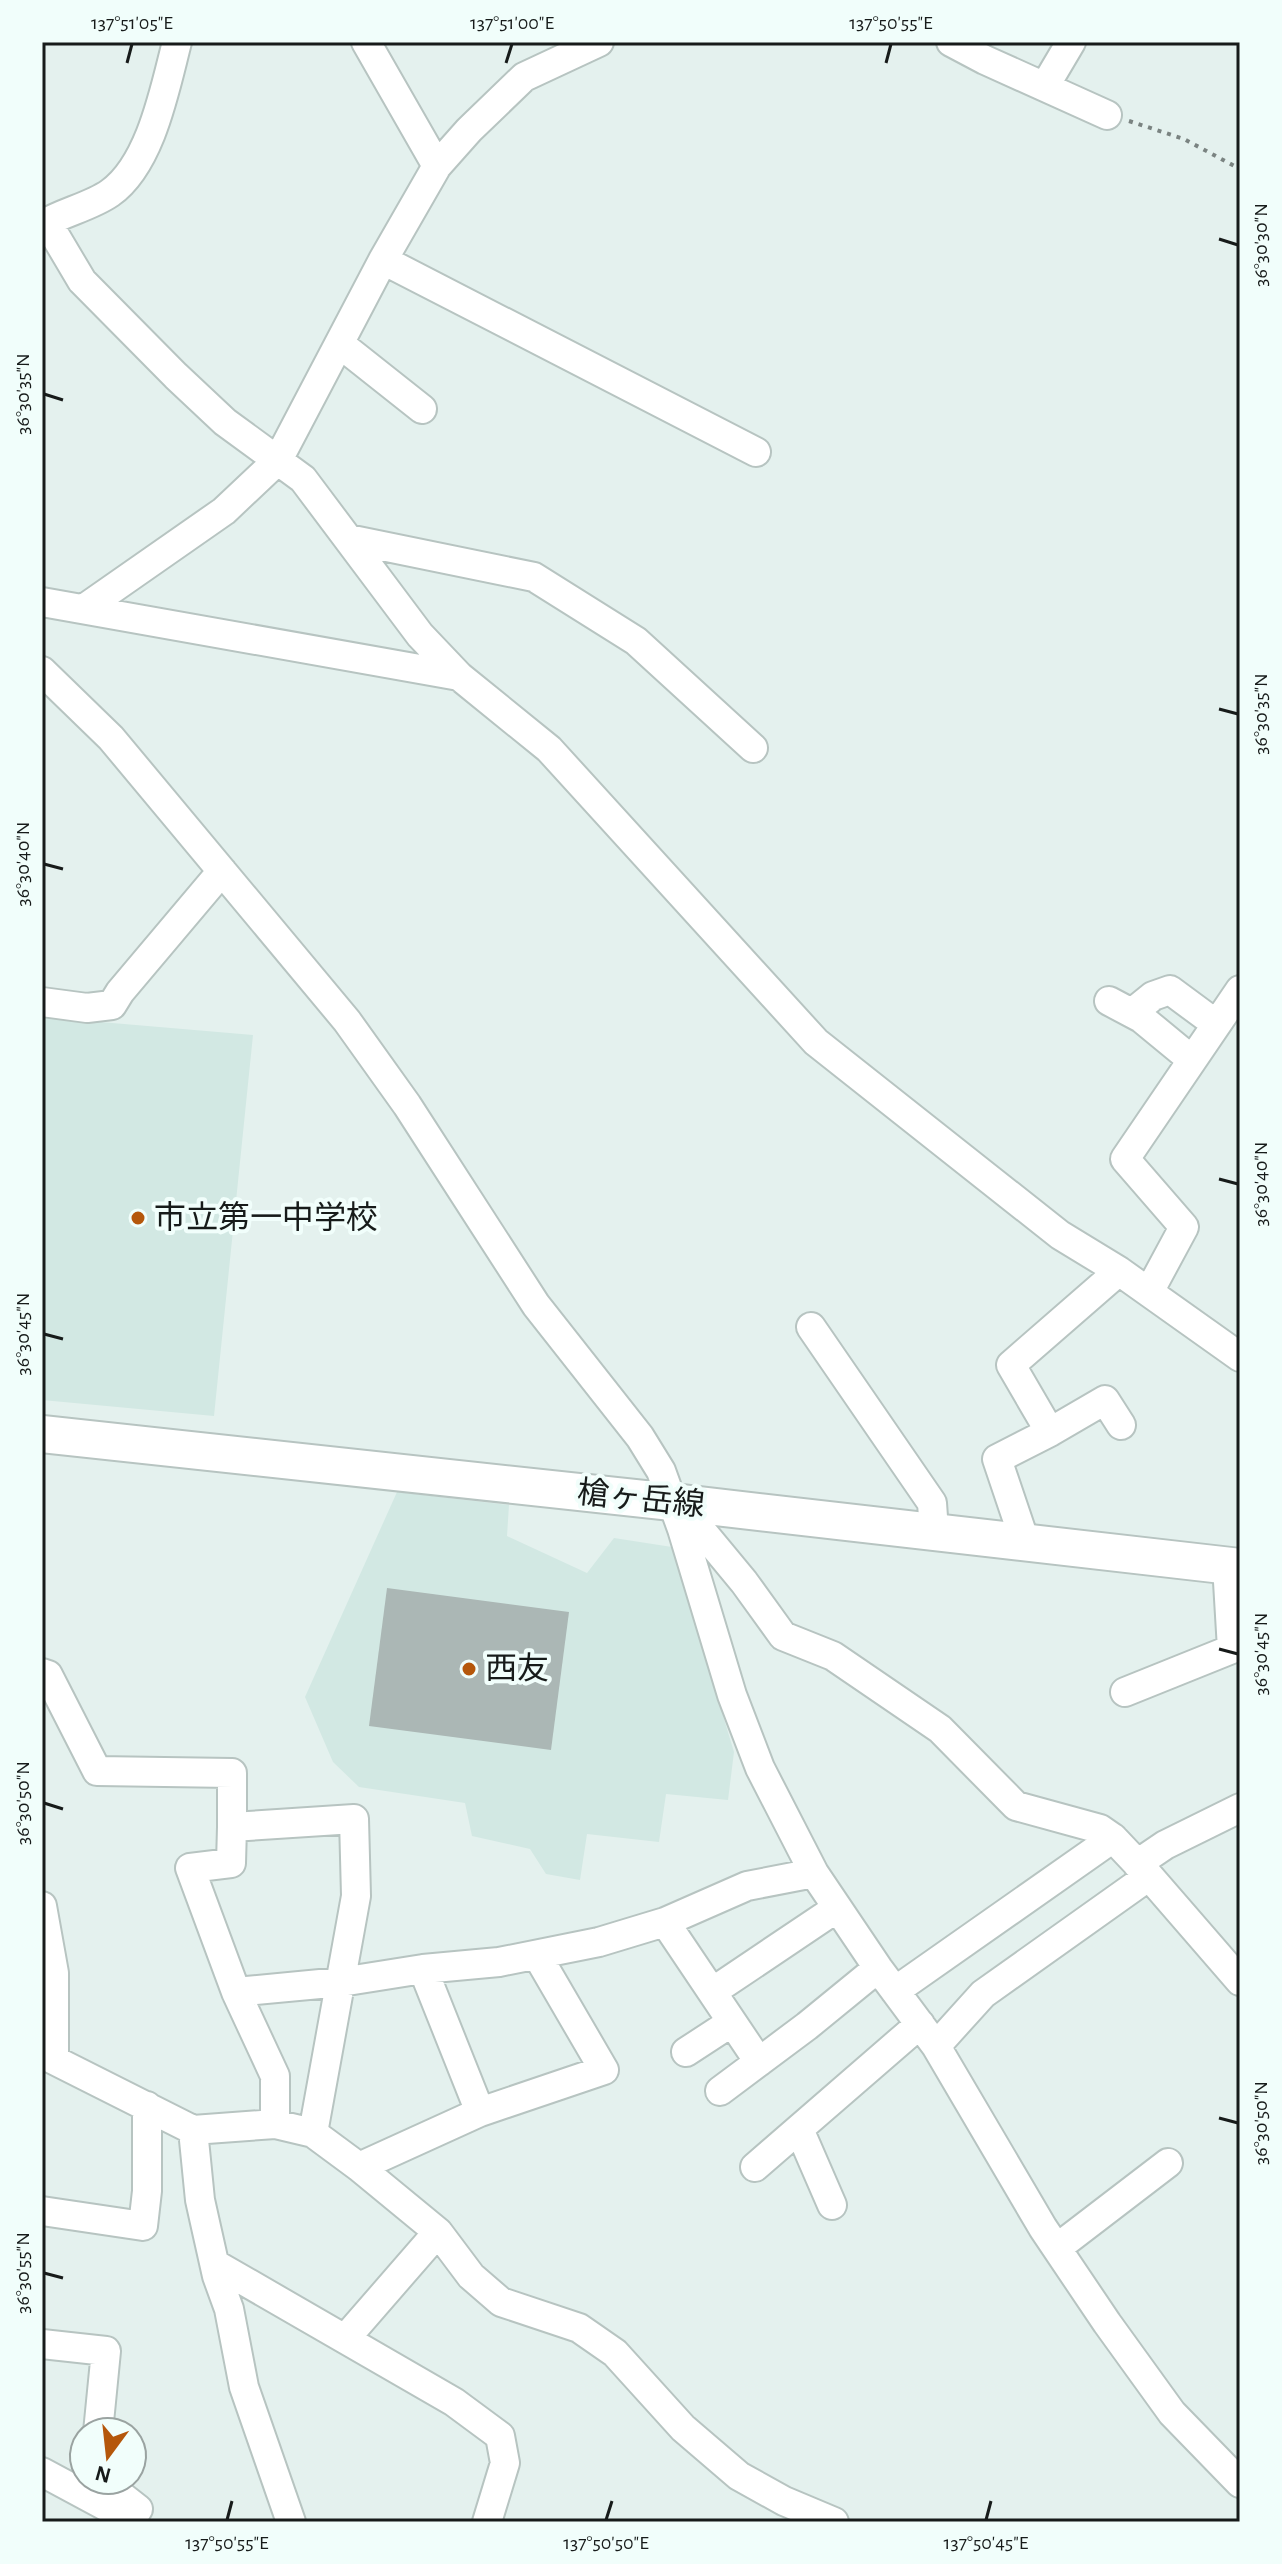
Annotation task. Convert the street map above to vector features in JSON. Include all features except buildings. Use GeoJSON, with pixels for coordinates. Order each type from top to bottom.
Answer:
{"type":"FeatureCollection","features":[{"type":"Feature","properties":{"kind":"main road","name":"槍ヶ岳線"},"geometry":{"type":"LineString","coordinates":[[42,1434],[1234,1566]]}},
{"type":"Feature","properties":{"kind":"street"},"geometry":{"type":"LineString","coordinates":[[177,42],[159,108],[132,169],[110,193],[45,223],[82,281],[225,422],[303,479],[420,635],[459,676],[549,749],[816,1042],[1060,1235],[1119,1271],[1240,1357]]}},
{"type":"Feature","properties":{"kind":"street"},"geometry":{"type":"LineString","coordinates":[[366,42],[437,166]]}},
{"type":"Feature","properties":{"kind":"street"},"geometry":{"type":"LineString","coordinates":[[85,608],[224,511],[278,460],[383,260],[437,166],[524,77],[599,42]]}},
{"type":"Feature","properties":{"kind":"street"},"geometry":{"type":"LineString","coordinates":[[951,42],[1107,115]]}},
{"type":"Feature","properties":{"kind":"street"},"geometry":{"type":"LineString","coordinates":[[1045,86],[1071,42]]}},
{"type":"Feature","properties":{"kind":"street"},"geometry":{"type":"LineString","coordinates":[[383,260],[756,452]]}},
{"type":"Feature","properties":{"kind":"street"},"geometry":{"type":"LineString","coordinates":[[340,344],[422,409]]}},
{"type":"Feature","properties":{"kind":"street"},"geometry":{"type":"LineString","coordinates":[[348,539],[534,577],[636,641],[753,748]]}},
{"type":"Feature","properties":{"kind":"street"},"geometry":{"type":"LineString","coordinates":[[42,602],[459,676]]}},
{"type":"Feature","properties":{"kind":"street"},"geometry":{"type":"LineString","coordinates":[[42,671],[111,738],[347,1021],[407,1105],[536,1305],[640,1437],[661,1471],[732,1695],[760,1768],[814,1873],[886,1980],[928,2035],[1057,2248],[1172,2413],[1240,2483]]}},
{"type":"Feature","properties":{"kind":"street"},"geometry":{"type":"LineString","coordinates":[[42,1002],[87,1008],[112,1005],[222,871]]}},
{"type":"Feature","properties":{"kind":"street"},"geometry":{"type":"LineString","coordinates":[[1192,1060],[1120,1007],[1170,990],[1216,1024]]}},
{"type":"Feature","properties":{"kind":"street"},"geometry":{"type":"LineString","coordinates":[[1149,1292],[1184,1227],[1125,1159],[1240,990]]}},
{"type":"Feature","properties":{"kind":"street"},"geometry":{"type":"LineString","coordinates":[[1050,1432],[1011,1365],[1119,1271]]}},
{"type":"Feature","properties":{"kind":"street"},"geometry":{"type":"LineString","coordinates":[[811,1327],[932,1503],[934,1531]]}},
{"type":"Feature","properties":{"kind":"street"},"geometry":{"type":"LineString","coordinates":[[1025,1542],[997,1459],[1105,1400],[1121,1425]]}},
{"type":"Feature","properties":{"kind":"street"},"geometry":{"type":"LineString","coordinates":[[672,1502],[719,1551],[783,1636],[833,1656],[940,1729],[1016,1806],[1100,1829],[1113,1838],[1240,1981]]}},
{"type":"Feature","properties":{"kind":"street"},"geometry":{"type":"LineString","coordinates":[[1125,1692],[1232,1649],[1234,1566]]}},
{"type":"Feature","properties":{"kind":"street"},"geometry":{"type":"LineString","coordinates":[[42,1673],[48,1675],[97,1771],[232,1773],[231,1863],[190,1868],[236,1992],[275,2076],[275,2124]]}},
{"type":"Feature","properties":{"kind":"street"},"geometry":{"type":"LineString","coordinates":[[755,2167],[799,2129],[983,1994],[1143,1870],[1165,1845],[1240,1808]]}},
{"type":"Feature","properties":{"kind":"street"},"geometry":{"type":"LineString","coordinates":[[232,1827],[354,1819],[356,1896],[313,2133]]}},
{"type":"Feature","properties":{"kind":"street"},"geometry":{"type":"LineString","coordinates":[[720,2091],[759,2062],[886,1980],[1113,1838]]}},
{"type":"Feature","properties":{"kind":"street"},"geometry":{"type":"LineString","coordinates":[[236,1992],[341,1982],[537,1955],[599,1942],[665,1922],[747,1886],[814,1873]]}},
{"type":"Feature","properties":{"kind":"street"},"geometry":{"type":"LineString","coordinates":[[42,1906],[54,1973],[48,2057],[193,2130],[275,2124],[313,2133],[438,2232],[471,2276],[501,2302],[579,2328],[615,2353],[683,2428],[781,2511],[834,2522]]}},
{"type":"Feature","properties":{"kind":"street"},"geometry":{"type":"LineString","coordinates":[[712,1992],[837,1908]]}},
{"type":"Feature","properties":{"kind":"street"},"geometry":{"type":"LineString","coordinates":[[665,1922],[759,2062]]}},
{"type":"Feature","properties":{"kind":"street"},"geometry":{"type":"LineString","coordinates":[[359,2167],[480,2112],[604,2070],[537,1955]]}},
{"type":"Feature","properties":{"kind":"street"},"geometry":{"type":"LineString","coordinates":[[423,1969],[480,2112]]}},
{"type":"Feature","properties":{"kind":"street"},"geometry":{"type":"LineString","coordinates":[[686,2052],[732,2022]]}},
{"type":"Feature","properties":{"kind":"street"},"geometry":{"type":"LineString","coordinates":[[42,2211],[143,2226],[147,2191],[147,2106]]}},
{"type":"Feature","properties":{"kind":"street"},"geometry":{"type":"LineString","coordinates":[[799,2129],[832,2205]]}},
{"type":"Feature","properties":{"kind":"street"},"geometry":{"type":"LineString","coordinates":[[193,2130],[200,2200],[229,2309],[244,2387],[291,2522]]}},
{"type":"Feature","properties":{"kind":"street"},"geometry":{"type":"LineString","coordinates":[[1057,2248],[1168,2163]]}},
{"type":"Feature","properties":{"kind":"street"},"geometry":{"type":"LineString","coordinates":[[345,2339],[438,2232]]}},
{"type":"Feature","properties":{"kind":"street"},"geometry":{"type":"LineString","coordinates":[[215,2264],[454,2402],[500,2436],[505,2463],[487,2522]]}},
{"type":"Feature","properties":{"kind":"street"},"geometry":{"type":"LineString","coordinates":[[42,2344],[106,2351],[100,2416]]}},
{"type":"Feature","properties":{"kind":"street"},"geometry":{"type":"LineString","coordinates":[[42,2472],[135,2522]]}},
{"type":"Feature","properties":{"kind":"street"},"geometry":{"type":"LineString","coordinates":[[122,2496],[151,2522]]}},
{"type":"Feature","properties":{"kind":"path"},"geometry":{"type":"LineString","coordinates":[[1107,115],[1184,139],[1240,169]]}},
{"type":"Feature","properties":{"kind":"shaded area","name":"市立第一中学校"},"geometry":{"type":"Polygon","coordinates":[[[42,1017],[253,1035],[214,1416],[42,1400],[42,1017]]]}},
{"type":"Feature","properties":{"kind":"shaded area"},"geometry":{"type":"Polygon","coordinates":[[[397,1492],[509,1505],[507,1536],[587,1573],[614,1538],[672,1547],[734,1752],[728,1800],[666,1794],[659,1842],[587,1834],[580,1880],[546,1874],[530,1849],[472,1836],[465,1803],[359,1787],[333,1762],[305,1697],[397,1492]]]}},
{"type":"Feature","properties":{"kind":"place","name":"市立第一中学校"},"geometry":{"type":"Point","coordinates":[138,1218]}},
{"type":"Feature","properties":{"kind":"place","name":"西友"},"geometry":{"type":"Point","coordinates":[469,1669]}}]}
